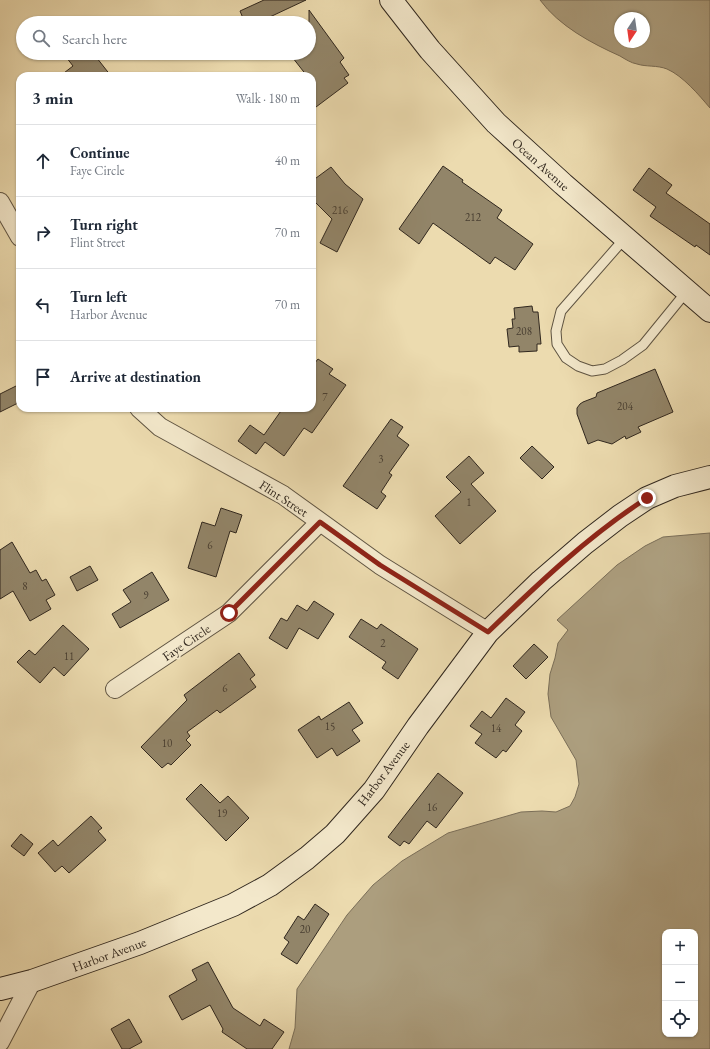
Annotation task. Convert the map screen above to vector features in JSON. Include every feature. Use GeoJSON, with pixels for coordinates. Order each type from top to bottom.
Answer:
{"type":"FeatureCollection","features":[{"type":"Feature","properties":{"kind":"main road","name":"Ocean Avenue"},"geometry":{"type":"LineString","coordinates":[[390,0],[430,50],[496,123],[563,184],[710,310]]}},
{"type":"Feature","properties":{"kind":"main road","name":"Harbor Avenue"},"geometry":{"type":"LineString","coordinates":[[0,989],[32,981],[140,943],[233,905],[270,885],[307,858],[335,834],[374,790],[418,726],[488,632],[541,581],[585,543],[620,516],[647,498],[675,486],[710,477]]}},
{"type":"Feature","properties":{"kind":"street"},"geometry":{"type":"LineString","coordinates":[[0,202],[16,230]]}},
{"type":"Feature","properties":{"kind":"street","name":"Flint Street"},"geometry":{"type":"LineString","coordinates":[[143,412],[160,427],[283,495],[380,565],[488,632]]}},
{"type":"Feature","properties":{"kind":"street","name":"Faye Circle"},"geometry":{"type":"LineString","coordinates":[[115,690],[229,613],[320,522]]}},
{"type":"Feature","properties":{"kind":"street"},"geometry":{"type":"LineString","coordinates":[[0,1042],[32,981]]}},
{"type":"Feature","properties":{"kind":"lane"},"geometry":{"type":"LineString","coordinates":[[625,238],[561,311],[556,331],[557,344],[566,358],[578,366],[592,371],[605,369],[622,360],[643,346],[687,291]]}},
{"type":"Feature","properties":{"kind":"shaded area"},"geometry":{"type":"Polygon","coordinates":[[[540,0],[710,0],[710,108],[690,86],[673,72],[655,66],[640,65],[628,61],[576,33],[556,18],[540,0]]]}},
{"type":"Feature","properties":{"kind":"shaded area"},"geometry":{"type":"Polygon","coordinates":[[[710,533],[710,1049],[289,1049],[295,1028],[297,989],[347,915],[373,885],[402,861],[448,833],[521,812],[556,812],[570,806],[575,797],[579,784],[576,760],[551,717],[548,694],[550,674],[558,643],[568,630],[557,620],[617,565],[645,546],[663,537],[710,533]]]}},
{"type":"Feature","properties":{"kind":"building"},"geometry":{"type":"Polygon","coordinates":[[[264,0],[306,0],[272,16],[242,16],[240,11],[264,0]]]}},
{"type":"Feature","properties":{"kind":"building"},"geometry":{"type":"Polygon","coordinates":[[[309,10],[313,16],[309,16],[309,10]]]}},
{"type":"Feature","properties":{"kind":"building"},"geometry":{"type":"Polygon","coordinates":[[[316,20],[344,58],[340,62],[349,75],[344,78],[348,83],[316,107],[316,72],[304,72],[294,60],[316,60],[316,20]]]}},
{"type":"Feature","properties":{"kind":"building"},"geometry":{"type":"Polygon","coordinates":[[[68,60],[98,60],[108,72],[65,72],[73,66],[68,60]]]}},
{"type":"Feature","properties":{"kind":"building"},"geometry":{"type":"Polygon","coordinates":[[[443,166],[463,180],[462,182],[502,210],[497,218],[533,244],[515,270],[495,257],[490,264],[433,223],[419,244],[399,229],[443,166]]]}},
{"type":"Feature","properties":{"kind":"building"},"geometry":{"type":"Polygon","coordinates":[[[331,167],[345,184],[363,199],[337,252],[320,243],[332,219],[316,203],[316,178],[331,167]]]}},
{"type":"Feature","properties":{"kind":"building"},"geometry":{"type":"Polygon","coordinates":[[[649,168],[672,185],[666,193],[710,224],[710,255],[696,245],[695,247],[650,216],[656,207],[633,190],[649,168]]]}},
{"type":"Feature","properties":{"kind":"building"},"geometry":{"type":"Polygon","coordinates":[[[532,306],[533,312],[538,312],[541,344],[537,344],[537,351],[519,352],[519,346],[509,347],[507,329],[513,328],[512,319],[515,319],[514,308],[532,306]]]}},
{"type":"Feature","properties":{"kind":"building"},"geometry":{"type":"Polygon","coordinates":[[[318,359],[333,369],[329,374],[346,385],[312,433],[304,428],[284,456],[265,442],[256,454],[238,441],[250,425],[264,435],[280,412],[316,412],[316,362],[318,359]]]}},
{"type":"Feature","properties":{"kind":"building"},"geometry":{"type":"Polygon","coordinates":[[[655,369],[673,412],[638,427],[641,432],[626,439],[625,436],[612,444],[598,440],[588,444],[577,414],[577,408],[580,404],[596,397],[597,393],[655,369]]]}},
{"type":"Feature","properties":{"kind":"building"},"geometry":{"type":"Polygon","coordinates":[[[16,386],[16,404],[0,412],[0,394],[16,386]]]}},
{"type":"Feature","properties":{"kind":"building"},"geometry":{"type":"Polygon","coordinates":[[[391,419],[403,427],[397,436],[409,445],[389,473],[392,475],[381,492],[386,496],[377,509],[343,486],[391,419]]]}},
{"type":"Feature","properties":{"kind":"building"},"geometry":{"type":"Polygon","coordinates":[[[532,446],[554,467],[542,479],[520,458],[532,446]]]}},
{"type":"Feature","properties":{"kind":"building"},"geometry":{"type":"Polygon","coordinates":[[[469,456],[484,473],[471,484],[496,511],[460,544],[435,516],[461,492],[446,477],[469,456]]]}},
{"type":"Feature","properties":{"kind":"building"},"geometry":{"type":"Polygon","coordinates":[[[221,508],[242,515],[236,533],[230,531],[216,577],[188,568],[202,522],[215,526],[221,508]]]}},
{"type":"Feature","properties":{"kind":"building"},"geometry":{"type":"Polygon","coordinates":[[[12,542],[30,573],[36,570],[42,581],[46,579],[55,595],[46,600],[51,609],[30,621],[13,591],[0,599],[0,550],[12,542]]]}},
{"type":"Feature","properties":{"kind":"building"},"geometry":{"type":"Polygon","coordinates":[[[90,566],[98,580],[77,591],[70,577],[90,566]]]}},
{"type":"Feature","properties":{"kind":"building"},"geometry":{"type":"Polygon","coordinates":[[[152,572],[169,600],[120,628],[112,614],[131,602],[123,590],[152,572]]]}},
{"type":"Feature","properties":{"kind":"building"},"geometry":{"type":"Polygon","coordinates":[[[314,601],[334,614],[318,639],[299,628],[287,649],[269,638],[281,618],[287,621],[297,605],[307,611],[314,601]]]}},
{"type":"Feature","properties":{"kind":"building"},"geometry":{"type":"Polygon","coordinates":[[[361,619],[377,629],[381,624],[418,649],[398,679],[382,668],[386,662],[349,637],[361,619]]]}},
{"type":"Feature","properties":{"kind":"building"},"geometry":{"type":"Polygon","coordinates":[[[63,625],[89,649],[64,676],[54,667],[40,683],[17,662],[29,650],[35,655],[63,625]]]}},
{"type":"Feature","properties":{"kind":"building"},"geometry":{"type":"Polygon","coordinates":[[[534,644],[548,657],[526,679],[513,666],[534,644]]]}},
{"type":"Feature","properties":{"kind":"building"},"geometry":{"type":"Polygon","coordinates":[[[239,653],[255,675],[250,679],[256,687],[220,713],[217,710],[187,732],[190,736],[186,740],[191,745],[171,765],[168,763],[162,768],[141,747],[187,700],[184,695],[239,653]]]}},
{"type":"Feature","properties":{"kind":"building"},"geometry":{"type":"Polygon","coordinates":[[[506,698],[525,712],[515,725],[522,731],[506,752],[503,750],[496,758],[475,743],[482,734],[470,726],[482,711],[491,718],[506,698]]]}},
{"type":"Feature","properties":{"kind":"building"},"geometry":{"type":"Polygon","coordinates":[[[349,702],[363,723],[352,730],[360,741],[337,756],[332,748],[317,758],[298,730],[319,716],[321,720],[349,702]]]}},
{"type":"Feature","properties":{"kind":"building"},"geometry":{"type":"Polygon","coordinates":[[[438,773],[463,793],[436,828],[427,821],[409,844],[404,841],[400,846],[388,837],[438,773]]]}},
{"type":"Feature","properties":{"kind":"building"},"geometry":{"type":"Polygon","coordinates":[[[201,784],[220,803],[228,796],[249,818],[226,841],[186,799],[201,784]]]}},
{"type":"Feature","properties":{"kind":"building"},"geometry":{"type":"Polygon","coordinates":[[[91,816],[102,828],[98,831],[106,840],[69,873],[62,866],[55,872],[38,853],[53,840],[58,846],[91,816]]]}},
{"type":"Feature","properties":{"kind":"building"},"geometry":{"type":"Polygon","coordinates":[[[21,834],[33,844],[24,856],[11,846],[21,834]]]}},
{"type":"Feature","properties":{"kind":"building"},"geometry":{"type":"Polygon","coordinates":[[[315,904],[329,914],[297,964],[281,954],[289,942],[284,938],[298,916],[304,920],[315,904]]]}},
{"type":"Feature","properties":{"kind":"building"},"geometry":{"type":"Polygon","coordinates":[[[208,962],[233,1008],[260,1026],[264,1019],[284,1032],[272,1049],[247,1049],[222,1032],[223,1029],[210,1005],[182,1020],[169,996],[197,980],[192,970],[208,962]]]}},
{"type":"Feature","properties":{"kind":"building"},"geometry":{"type":"Polygon","coordinates":[[[129,1019],[142,1042],[129,1049],[122,1049],[111,1029],[129,1019]]]}},
{"type":"Feature","properties":{"kind":"route"},"geometry":{"type":"LineString","coordinates":[[229,613],[320,522],[380,565],[488,632],[541,581],[585,543],[620,516],[647,498]]}}]}
